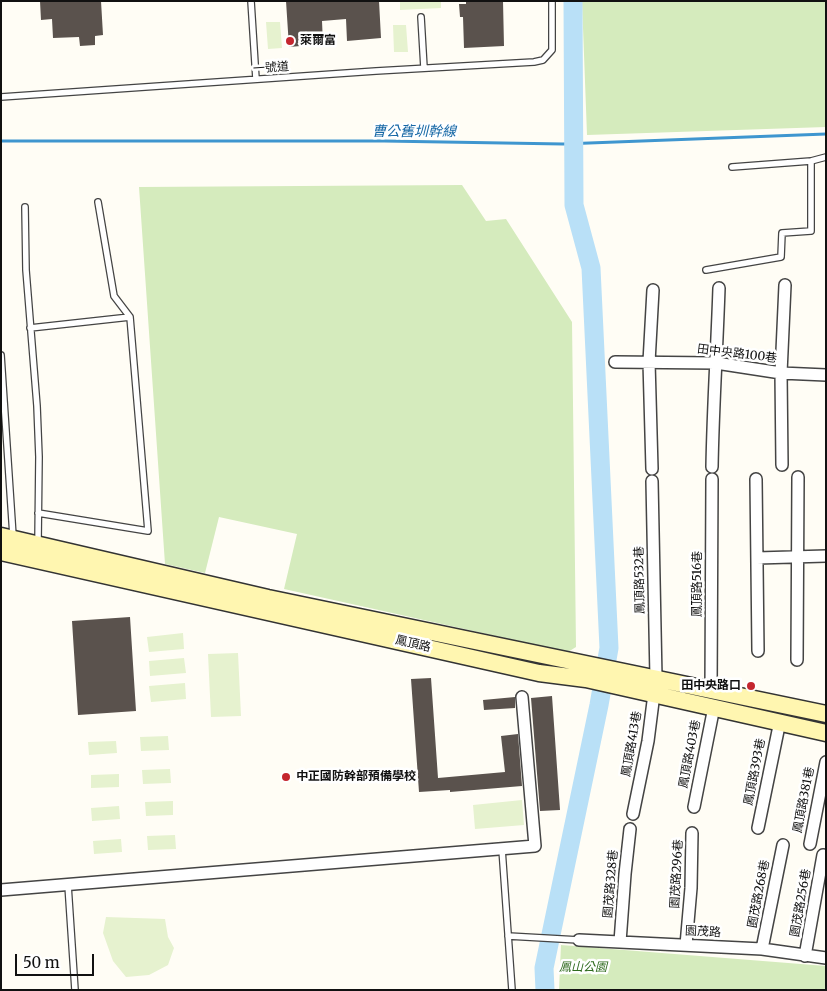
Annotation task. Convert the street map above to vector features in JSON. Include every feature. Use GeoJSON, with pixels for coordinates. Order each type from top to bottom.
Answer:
{"type":"FeatureCollection","features":[{"type":"Feature","properties":{"kind":"main road","name":"鳳頂路"},"geometry":{"type":"LineString","coordinates":[[7,537],[588,672],[655,686],[711,690],[826,714]]}},
{"type":"Feature","properties":{"kind":"main road","name":"鳳頂路"},"geometry":{"type":"LineString","coordinates":[[1,552],[539,673],[588,672]]}},
{"type":"Feature","properties":{"kind":"main road","name":"鳳頂路"},"geometry":{"type":"LineString","coordinates":[[655,686],[714,707],[826,732]]}},
{"type":"Feature","properties":{"kind":"street"},"geometry":{"type":"LineString","coordinates":[[782,466],[781,373],[785,285]]}},
{"type":"Feature","properties":{"kind":"street","name":"鳳頂路516巷"},"geometry":{"type":"LineString","coordinates":[[711,690],[713,403],[719,288]]}},
{"type":"Feature","properties":{"kind":"street","name":"鳳頂路532巷"},"geometry":{"type":"LineString","coordinates":[[653,290],[650,362],[655,686]]}},
{"type":"Feature","properties":{"kind":"street","name":"田中央路100巷"},"geometry":{"type":"LineString","coordinates":[[615,362],[716,363],[781,373],[826,374]]}},
{"type":"Feature","properties":{"kind":"street"},"geometry":{"type":"LineString","coordinates":[[797,660],[798,477]]}},
{"type":"Feature","properties":{"kind":"street"},"geometry":{"type":"LineString","coordinates":[[756,479],[758,651]]}},
{"type":"Feature","properties":{"kind":"street"},"geometry":{"type":"LineString","coordinates":[[757,558],[826,556]]}},
{"type":"Feature","properties":{"kind":"street","name":"鳳頂路413巷"},"geometry":{"type":"LineString","coordinates":[[633,814],[648,741],[655,686]]}},
{"type":"Feature","properties":{"kind":"street"},"geometry":{"type":"LineString","coordinates":[[1,890],[535,846],[522,697]]}},
{"type":"Feature","properties":{"kind":"street","name":"鳳頂路403巷"},"geometry":{"type":"LineString","coordinates":[[694,807],[714,707]]}},
{"type":"Feature","properties":{"kind":"street","name":"鳳頂路393巷"},"geometry":{"type":"LineString","coordinates":[[758,828],[780,721]]}},
{"type":"Feature","properties":{"kind":"street","name":"鳳頂路381巷"},"geometry":{"type":"LineString","coordinates":[[810,844],[826,762]]}},
{"type":"Feature","properties":{"kind":"street","name":"園茂路328巷"},"geometry":{"type":"LineString","coordinates":[[620,942],[630,829]]}},
{"type":"Feature","properties":{"kind":"street","name":"園茂路296巷"},"geometry":{"type":"LineString","coordinates":[[686,945],[691,888],[692,833]]}},
{"type":"Feature","properties":{"kind":"street","name":"園茂路268巷"},"geometry":{"type":"LineString","coordinates":[[762,949],[783,845]]}},
{"type":"Feature","properties":{"kind":"street","name":"園茂路256巷"},"geometry":{"type":"LineString","coordinates":[[805,956],[823,855]]}},
{"type":"Feature","properties":{"kind":"street","name":"園茂路"},"geometry":{"type":"LineString","coordinates":[[579,940],[762,949],[826,958]]}},
{"type":"Feature","properties":{"kind":"lane"},"geometry":{"type":"LineString","coordinates":[[252,1],[256,79]]}},
{"type":"Feature","properties":{"kind":"lane","name":"一號道"},"geometry":{"type":"LineString","coordinates":[[1,97],[534,62],[543,60],[552,50],[552,1]]}},
{"type":"Feature","properties":{"kind":"lane"},"geometry":{"type":"LineString","coordinates":[[421,17],[424,68]]}},
{"type":"Feature","properties":{"kind":"lane"},"geometry":{"type":"LineString","coordinates":[[732,167],[811,161],[826,157]]}},
{"type":"Feature","properties":{"kind":"lane"},"geometry":{"type":"LineString","coordinates":[[706,270],[781,258],[782,233],[811,231],[811,161]]}},
{"type":"Feature","properties":{"kind":"lane"},"geometry":{"type":"LineString","coordinates":[[38,513],[148,531],[130,317],[114,296],[98,202]]}},
{"type":"Feature","properties":{"kind":"lane"},"geometry":{"type":"LineString","coordinates":[[25,207],[26,270],[38,415],[38,544]]}},
{"type":"Feature","properties":{"kind":"lane"},"geometry":{"type":"LineString","coordinates":[[30,328],[130,317]]}},
{"type":"Feature","properties":{"kind":"lane"},"geometry":{"type":"LineString","coordinates":[[1,355],[7,537]]}},
{"type":"Feature","properties":{"kind":"lane"},"geometry":{"type":"LineString","coordinates":[[502,849],[512,990]]}},
{"type":"Feature","properties":{"kind":"lane"},"geometry":{"type":"LineString","coordinates":[[68,885],[75,990]]}},
{"type":"Feature","properties":{"kind":"lane"},"geometry":{"type":"LineString","coordinates":[[508,936],[579,940]]}},
{"type":"Feature","properties":{"kind":"green space"},"geometry":{"type":"Polygon","coordinates":[[[400,1],[441,1],[441,8],[400,10],[400,1]]]}},
{"type":"Feature","properties":{"kind":"green space"},"geometry":{"type":"Polygon","coordinates":[[[582,1],[826,1],[826,127],[587,135],[582,1]]]}},
{"type":"Feature","properties":{"kind":"green space"},"geometry":{"type":"Polygon","coordinates":[[[266,22],[280,22],[282,48],[268,49],[266,22]]]}},
{"type":"Feature","properties":{"kind":"green space"},"geometry":{"type":"Polygon","coordinates":[[[393,25],[406,25],[408,52],[394,52],[393,25]]]}},
{"type":"Feature","properties":{"kind":"green space"},"geometry":{"type":"Polygon","coordinates":[[[462,185],[486,221],[506,219],[572,322],[576,647],[568,652],[284,589],[297,534],[219,517],[205,573],[165,564],[139,187],[462,185]]]}},
{"type":"Feature","properties":{"kind":"green space"},"geometry":{"type":"Polygon","coordinates":[[[183,633],[184,649],[149,652],[147,637],[183,633]]]}},
{"type":"Feature","properties":{"kind":"green space"},"geometry":{"type":"Polygon","coordinates":[[[238,653],[241,716],[211,717],[208,654],[238,653]]]}},
{"type":"Feature","properties":{"kind":"green space"},"geometry":{"type":"Polygon","coordinates":[[[184,658],[186,673],[150,676],[149,661],[184,658]]]}},
{"type":"Feature","properties":{"kind":"green space"},"geometry":{"type":"Polygon","coordinates":[[[185,683],[186,699],[151,702],[149,686],[185,683]]]}},
{"type":"Feature","properties":{"kind":"green space"},"geometry":{"type":"Polygon","coordinates":[[[168,736],[169,750],[141,751],[140,737],[168,736]]]}},
{"type":"Feature","properties":{"kind":"green space"},"geometry":{"type":"Polygon","coordinates":[[[116,741],[117,753],[89,755],[88,742],[116,741]]]}},
{"type":"Feature","properties":{"kind":"green space"},"geometry":{"type":"Polygon","coordinates":[[[170,769],[171,783],[143,784],[142,770],[170,769]]]}},
{"type":"Feature","properties":{"kind":"green space"},"geometry":{"type":"Polygon","coordinates":[[[119,774],[119,787],[91,788],[91,775],[119,774]]]}},
{"type":"Feature","properties":{"kind":"green space"},"geometry":{"type":"Polygon","coordinates":[[[522,800],[524,825],[475,829],[473,805],[522,800]]]}},
{"type":"Feature","properties":{"kind":"green space"},"geometry":{"type":"Polygon","coordinates":[[[173,801],[173,815],[146,816],[145,802],[173,801]]]}},
{"type":"Feature","properties":{"kind":"green space"},"geometry":{"type":"Polygon","coordinates":[[[119,806],[120,819],[92,821],[91,808],[119,806]]]}},
{"type":"Feature","properties":{"kind":"green space"},"geometry":{"type":"Polygon","coordinates":[[[175,835],[176,849],[148,850],[147,836],[175,835]]]}},
{"type":"Feature","properties":{"kind":"green space"},"geometry":{"type":"Polygon","coordinates":[[[121,839],[122,852],[94,854],[93,841],[121,839]]]}},
{"type":"Feature","properties":{"kind":"green space"},"geometry":{"type":"Polygon","coordinates":[[[106,917],[165,919],[168,937],[174,948],[168,965],[149,975],[126,977],[113,961],[103,933],[106,917]]]}},
{"type":"Feature","properties":{"kind":"green space","name":"鳳山公園"},"geometry":{"type":"Polygon","coordinates":[[[561,945],[826,966],[826,990],[559,990],[561,945]]]}},
{"type":"Feature","properties":{"kind":"building"},"geometry":{"type":"Polygon","coordinates":[[[40,1],[101,1],[103,35],[95,36],[95,45],[80,46],[79,37],[53,38],[52,19],[41,20],[40,1]]]}},
{"type":"Feature","properties":{"kind":"building"},"geometry":{"type":"Polygon","coordinates":[[[286,1],[379,1],[381,38],[347,41],[346,19],[322,21],[323,44],[289,47],[286,1]]]}},
{"type":"Feature","properties":{"kind":"building"},"geometry":{"type":"Polygon","coordinates":[[[466,1],[503,1],[504,46],[464,48],[463,17],[460,17],[459,4],[466,4],[466,1]]]}},
{"type":"Feature","properties":{"kind":"building"},"geometry":{"type":"Polygon","coordinates":[[[130,617],[136,711],[78,715],[72,621],[130,617]]]}},
{"type":"Feature","properties":{"kind":"building"},"geometry":{"type":"Polygon","coordinates":[[[431,678],[438,778],[505,772],[501,736],[518,734],[522,786],[450,792],[450,790],[419,792],[411,679],[431,678]]]}},
{"type":"Feature","properties":{"kind":"building"},"geometry":{"type":"Polygon","coordinates":[[[552,696],[560,810],[540,811],[531,698],[552,696]]]}},
{"type":"Feature","properties":{"kind":"building"},"geometry":{"type":"Polygon","coordinates":[[[515,697],[515,708],[484,710],[483,700],[515,697]]]}},
{"type":"Feature","properties":{"kind":"waterway"},"geometry":{"type":"LineString","coordinates":[[545,990],[544,968],[599,705],[609,648],[591,268],[574,205],[573,1]]}},
{"type":"Feature","properties":{"kind":"waterway","name":"曹公舊圳幹線"},"geometry":{"type":"LineString","coordinates":[[1,141],[384,141],[563,144],[826,134]]}},
{"type":"Feature","properties":{"kind":"place","name":"萊爾富"},"geometry":{"type":"Point","coordinates":[290,41]}},
{"type":"Feature","properties":{"kind":"place","name":"田中央路口"},"geometry":{"type":"Point","coordinates":[751,686]}},
{"type":"Feature","properties":{"kind":"place","name":"中正國防幹部預備學校"},"geometry":{"type":"Point","coordinates":[286,777]}}]}
